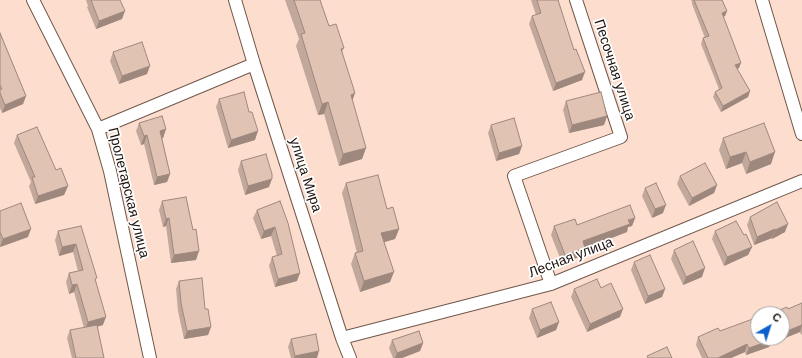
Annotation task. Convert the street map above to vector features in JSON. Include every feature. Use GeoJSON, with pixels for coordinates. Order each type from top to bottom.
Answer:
{"type":"FeatureCollection","features":[{"type":"Feature","properties":{"kind":"street","name":"Пролетарская улица"},"geometry":{"type":"LineString","coordinates":[[33,0],[98,129],[110,171],[150,358]]}},
{"type":"Feature","properties":{"kind":"street","name":"улица Мира"},"geometry":{"type":"LineString","coordinates":[[235,0],[254,64],[342,338],[350,358]]}},
{"type":"Feature","properties":{"kind":"street","name":"Песочная улица"},"geometry":{"type":"LineString","coordinates":[[551,284],[514,176],[621,137],[576,0]]}},
{"type":"Feature","properties":{"kind":"street"},"geometry":{"type":"LineString","coordinates":[[762,0],[802,134]]}},
{"type":"Feature","properties":{"kind":"street"},"geometry":{"type":"LineString","coordinates":[[98,129],[254,64]]}},
{"type":"Feature","properties":{"kind":"street","name":"Лесная улица"},"geometry":{"type":"LineString","coordinates":[[342,338],[551,284],[802,181]]}},
{"type":"Feature","properties":{"kind":"building"},"geometry":{"type":"Polygon","coordinates":[[[91,0],[120,0],[125,11],[99,21],[91,0]]]}},
{"type":"Feature","properties":{"kind":"building"},"geometry":{"type":"Polygon","coordinates":[[[294,0],[320,0],[329,26],[336,24],[344,48],[341,49],[355,93],[351,95],[366,148],[343,154],[328,102],[322,104],[301,34],[305,33],[294,0]]]}},
{"type":"Feature","properties":{"kind":"building"},"geometry":{"type":"Polygon","coordinates":[[[537,0],[558,0],[574,50],[576,49],[585,72],[556,83],[532,16],[541,13],[537,0]]]}},
{"type":"Feature","properties":{"kind":"building"},"geometry":{"type":"Polygon","coordinates":[[[694,0],[722,0],[727,11],[722,13],[741,63],[735,65],[750,91],[723,106],[715,92],[722,88],[703,38],[709,36],[694,0]]]}},
{"type":"Feature","properties":{"kind":"building"},"geometry":{"type":"Polygon","coordinates":[[[0,33],[26,96],[5,105],[0,93],[0,89],[2,89],[0,85],[0,33]]]}},
{"type":"Feature","properties":{"kind":"building"},"geometry":{"type":"Polygon","coordinates":[[[142,42],[150,66],[122,76],[113,52],[142,42]]]}},
{"type":"Feature","properties":{"kind":"building"},"geometry":{"type":"Polygon","coordinates":[[[244,92],[249,112],[252,112],[258,131],[231,140],[219,99],[244,92]]]}},
{"type":"Feature","properties":{"kind":"building"},"geometry":{"type":"Polygon","coordinates":[[[601,92],[607,116],[572,125],[566,101],[601,92]]]}},
{"type":"Feature","properties":{"kind":"building"},"geometry":{"type":"Polygon","coordinates":[[[162,116],[166,129],[160,131],[170,174],[157,177],[147,135],[144,136],[139,123],[162,116]]]}},
{"type":"Feature","properties":{"kind":"building"},"geometry":{"type":"Polygon","coordinates":[[[514,118],[522,146],[499,153],[491,125],[514,118]]]}},
{"type":"Feature","properties":{"kind":"building"},"geometry":{"type":"Polygon","coordinates":[[[764,123],[775,152],[750,162],[746,152],[730,157],[723,138],[764,123]]]}},
{"type":"Feature","properties":{"kind":"building"},"geometry":{"type":"Polygon","coordinates":[[[37,127],[56,170],[61,168],[68,186],[38,196],[32,177],[35,177],[17,135],[37,127]]]}},
{"type":"Feature","properties":{"kind":"building"},"geometry":{"type":"Polygon","coordinates":[[[266,154],[272,179],[248,186],[241,161],[266,154]]]}},
{"type":"Feature","properties":{"kind":"building"},"geometry":{"type":"Polygon","coordinates":[[[705,163],[717,185],[692,198],[680,176],[705,163]]]}},
{"type":"Feature","properties":{"kind":"building"},"geometry":{"type":"Polygon","coordinates":[[[378,175],[387,209],[393,207],[399,229],[381,233],[394,272],[364,281],[355,253],[363,251],[346,183],[378,175]]]}},
{"type":"Feature","properties":{"kind":"building"},"geometry":{"type":"Polygon","coordinates":[[[656,183],[666,205],[655,209],[645,188],[656,183]]]}},
{"type":"Feature","properties":{"kind":"building"},"geometry":{"type":"Polygon","coordinates":[[[186,197],[193,230],[196,229],[199,251],[174,255],[169,218],[166,219],[162,201],[186,197]]]}},
{"type":"Feature","properties":{"kind":"building"},"geometry":{"type":"Polygon","coordinates":[[[280,201],[288,223],[300,273],[278,279],[272,257],[282,254],[275,227],[264,231],[257,210],[280,201]]]}},
{"type":"Feature","properties":{"kind":"building"},"geometry":{"type":"Polygon","coordinates":[[[777,202],[788,224],[757,237],[750,217],[777,202]]]}},
{"type":"Feature","properties":{"kind":"building"},"geometry":{"type":"Polygon","coordinates":[[[21,203],[31,229],[3,239],[0,232],[0,211],[21,203]]]}},
{"type":"Feature","properties":{"kind":"building"},"geometry":{"type":"Polygon","coordinates":[[[630,205],[635,218],[628,220],[630,224],[583,241],[585,248],[565,255],[554,226],[575,219],[577,225],[630,205]]]}},
{"type":"Feature","properties":{"kind":"building"},"geometry":{"type":"Polygon","coordinates":[[[736,221],[744,235],[746,234],[752,247],[727,257],[715,231],[736,221]]]}},
{"type":"Feature","properties":{"kind":"building"},"geometry":{"type":"Polygon","coordinates":[[[81,226],[97,278],[95,279],[106,317],[88,322],[77,284],[72,285],[69,273],[83,270],[76,244],[62,247],[58,231],[81,226]]]}},
{"type":"Feature","properties":{"kind":"building"},"geometry":{"type":"Polygon","coordinates":[[[693,241],[705,268],[686,277],[674,250],[693,241]]]}},
{"type":"Feature","properties":{"kind":"building"},"geometry":{"type":"Polygon","coordinates":[[[650,255],[665,289],[648,296],[634,262],[650,255]]]}},
{"type":"Feature","properties":{"kind":"building"},"geometry":{"type":"Polygon","coordinates":[[[202,278],[205,309],[208,309],[211,327],[187,331],[181,303],[179,281],[202,278]]]}},
{"type":"Feature","properties":{"kind":"building"},"geometry":{"type":"Polygon","coordinates":[[[597,279],[601,288],[611,283],[623,309],[590,324],[574,289],[597,279]]]}},
{"type":"Feature","properties":{"kind":"building"},"geometry":{"type":"Polygon","coordinates":[[[551,302],[559,322],[540,330],[532,309],[551,302]]]}},
{"type":"Feature","properties":{"kind":"building"},"geometry":{"type":"Polygon","coordinates":[[[802,303],[802,325],[790,330],[790,308],[802,303]]]}},
{"type":"Feature","properties":{"kind":"building"},"geometry":{"type":"Polygon","coordinates":[[[750,320],[750,346],[755,346],[749,348],[747,344],[718,358],[708,358],[698,337],[718,328],[720,331],[750,320]]]}},
{"type":"Feature","properties":{"kind":"building"},"geometry":{"type":"Polygon","coordinates":[[[97,325],[104,358],[76,358],[70,330],[97,325]]]}},
{"type":"Feature","properties":{"kind":"building"},"geometry":{"type":"Polygon","coordinates":[[[419,331],[423,343],[397,353],[392,340],[419,331]]]}},
{"type":"Feature","properties":{"kind":"building"},"geometry":{"type":"Polygon","coordinates":[[[316,334],[319,351],[295,356],[291,339],[316,334]]]}},
{"type":"Feature","properties":{"kind":"building"},"geometry":{"type":"Polygon","coordinates":[[[667,347],[672,358],[648,358],[647,356],[667,347]]]}}]}
